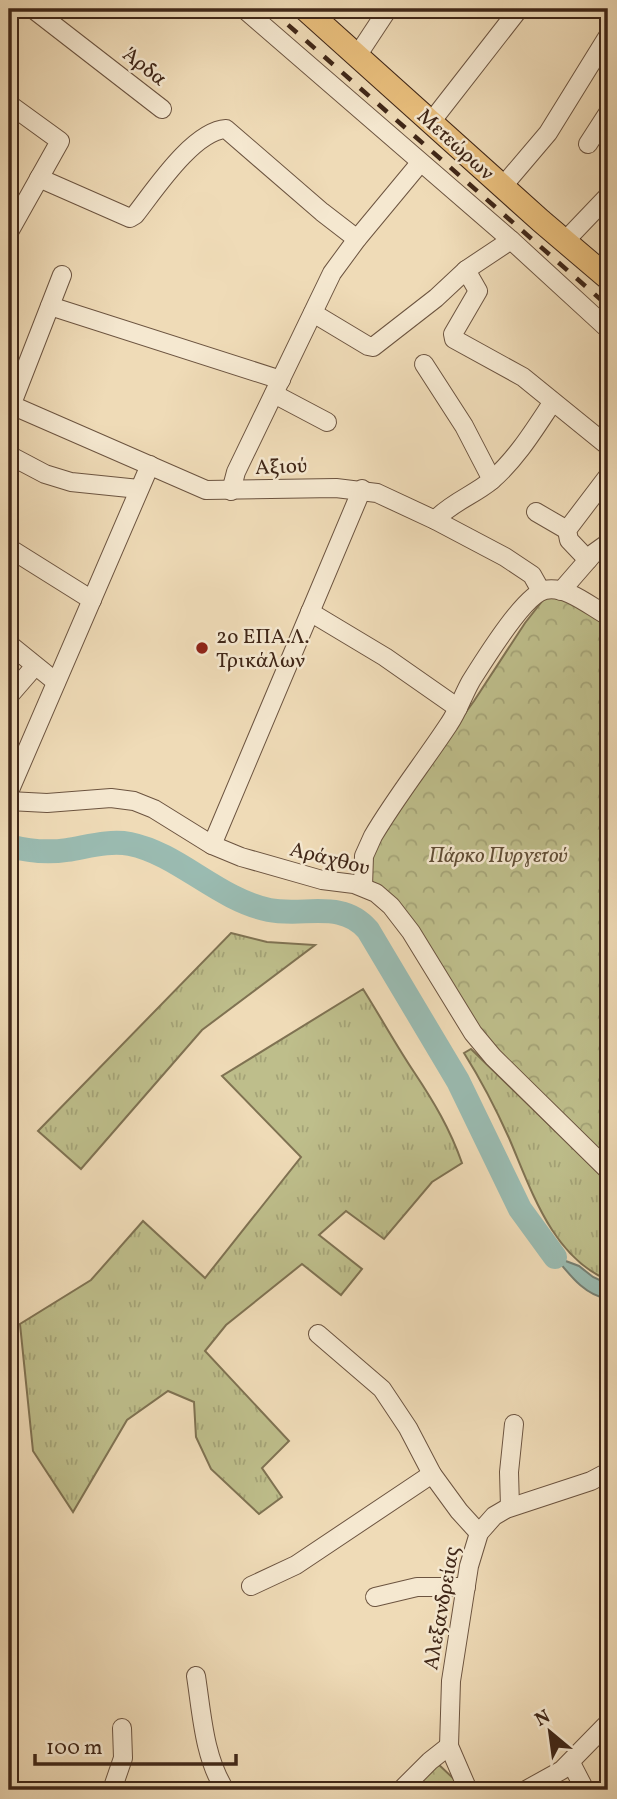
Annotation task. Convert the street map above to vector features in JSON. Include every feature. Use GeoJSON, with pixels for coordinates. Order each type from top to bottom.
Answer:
{"type":"FeatureCollection","features":[{"type":"Feature","properties":{"kind":"main road","name":"Μετεώρων"},"geometry":{"type":"LineString","coordinates":[[305,9],[608,278]]}},
{"type":"Feature","properties":{"kind":"street","name":"Άρδα"},"geometry":{"type":"LineString","coordinates":[[33,9],[162,109]]}},
{"type":"Feature","properties":{"kind":"street"},"geometry":{"type":"LineString","coordinates":[[244,9],[511,240],[608,329]]}},
{"type":"Feature","properties":{"kind":"street"},"geometry":{"type":"LineString","coordinates":[[356,56],[388,9]]}},
{"type":"Feature","properties":{"kind":"street"},"geometry":{"type":"LineString","coordinates":[[431,122],[519,9]]}},
{"type":"Feature","properties":{"kind":"street"},"geometry":{"type":"LineString","coordinates":[[503,186],[548,133],[608,36]]}},
{"type":"Feature","properties":{"kind":"street"},"geometry":{"type":"LineString","coordinates":[[9,104],[60,141],[9,232]]}},
{"type":"Feature","properties":{"kind":"street"},"geometry":{"type":"LineString","coordinates":[[588,144],[608,113]]}},
{"type":"Feature","properties":{"kind":"street"},"geometry":{"type":"LineString","coordinates":[[39,178],[130,218],[177,161],[206,136],[226,129],[357,239]]}},
{"type":"Feature","properties":{"kind":"street"},"geometry":{"type":"LineString","coordinates":[[231,491],[236,472],[332,273],[420,163]]}},
{"type":"Feature","properties":{"kind":"street"},"geometry":{"type":"LineString","coordinates":[[565,241],[608,196]]}},
{"type":"Feature","properties":{"kind":"street"},"geometry":{"type":"LineString","coordinates":[[313,313],[373,347],[436,298],[466,270],[511,240]]}},
{"type":"Feature","properties":{"kind":"street"},"geometry":{"type":"LineString","coordinates":[[466,270],[478,291],[453,334],[454,340],[512,370],[608,446]]}},
{"type":"Feature","properties":{"kind":"street"},"geometry":{"type":"LineString","coordinates":[[10,405],[62,275]]}},
{"type":"Feature","properties":{"kind":"street"},"geometry":{"type":"LineString","coordinates":[[50,306],[278,387],[327,422]]}},
{"type":"Feature","properties":{"kind":"street"},"geometry":{"type":"LineString","coordinates":[[424,364],[464,426],[492,480]]}},
{"type":"Feature","properties":{"kind":"street"},"geometry":{"type":"LineString","coordinates":[[435,520],[446,508],[492,480],[522,448],[552,403]]}},
{"type":"Feature","properties":{"kind":"street","name":"Αξιού"},"geometry":{"type":"LineString","coordinates":[[10,405],[206,490],[362,489],[384,496],[435,520],[517,565],[535,579],[541,591]]}},
{"type":"Feature","properties":{"kind":"street"},"geometry":{"type":"LineString","coordinates":[[9,455],[45,474],[71,482],[139,489]]}},
{"type":"Feature","properties":{"kind":"street"},"geometry":{"type":"LineString","coordinates":[[9,792],[150,465]]}},
{"type":"Feature","properties":{"kind":"street"},"geometry":{"type":"LineString","coordinates":[[588,560],[569,540],[567,530],[608,476]]}},
{"type":"Feature","properties":{"kind":"street"},"geometry":{"type":"LineString","coordinates":[[212,845],[362,489]]}},
{"type":"Feature","properties":{"kind":"street"},"geometry":{"type":"LineString","coordinates":[[536,512],[567,530]]}},
{"type":"Feature","properties":{"kind":"street"},"geometry":{"type":"LineString","coordinates":[[561,591],[588,560],[608,543]]}},
{"type":"Feature","properties":{"kind":"street"},"geometry":{"type":"LineString","coordinates":[[9,548],[92,600]]}},
{"type":"Feature","properties":{"kind":"street"},"geometry":{"type":"LineString","coordinates":[[363,886],[364,856],[369,842],[388,810],[451,722],[472,681],[502,635],[528,602],[541,591],[552,589],[561,591],[608,616]]}},
{"type":"Feature","properties":{"kind":"street"},"geometry":{"type":"LineString","coordinates":[[310,612],[385,657],[458,708]]}},
{"type":"Feature","properties":{"kind":"street"},"geometry":{"type":"LineString","coordinates":[[9,644],[56,682]]}},
{"type":"Feature","properties":{"kind":"street"},"geometry":{"type":"LineString","coordinates":[[9,695],[35,666]]}},
{"type":"Feature","properties":{"kind":"street","name":"Αράχθου"},"geometry":{"type":"LineString","coordinates":[[9,801],[134,801],[153,809],[212,845],[282,870],[363,886],[383,899],[398,915],[474,1033],[493,1057],[608,1170]]}},
{"type":"Feature","properties":{"kind":"street"},"geometry":{"type":"LineString","coordinates":[[318,1334],[382,1389],[408,1428],[432,1474],[458,1511],[479,1533]]}},
{"type":"Feature","properties":{"kind":"street"},"geometry":{"type":"LineString","coordinates":[[510,1507],[509,1472],[514,1424]]}},
{"type":"Feature","properties":{"kind":"street","name":"Αλεξανδρείας"},"geometry":{"type":"LineString","coordinates":[[468,1790],[449,1746],[451,1681],[469,1566],[479,1533],[494,1516],[510,1507],[591,1481],[608,1472]]}},
{"type":"Feature","properties":{"kind":"street"},"geometry":{"type":"LineString","coordinates":[[251,1586],[296,1565],[432,1474]]}},
{"type":"Feature","properties":{"kind":"street"},"geometry":{"type":"LineString","coordinates":[[374,1597],[417,1587],[466,1587]]}},
{"type":"Feature","properties":{"kind":"street"},"geometry":{"type":"LineString","coordinates":[[196,1676],[209,1756],[225,1790]]}},
{"type":"Feature","properties":{"kind":"street"},"geometry":{"type":"LineString","coordinates":[[526,1790],[571,1763],[608,1724]]}},
{"type":"Feature","properties":{"kind":"street"},"geometry":{"type":"LineString","coordinates":[[112,1790],[123,1758],[122,1728]]}},
{"type":"Feature","properties":{"kind":"street"},"geometry":{"type":"LineString","coordinates":[[401,1790],[449,1746]]}},
{"type":"Feature","properties":{"kind":"street"},"geometry":{"type":"LineString","coordinates":[[571,1763],[584,1790]]}},
{"type":"Feature","properties":{"kind":"green space","name":"Πάρκο Πυργετού"},"geometry":{"type":"Polygon","coordinates":[[[556,594],[608,623],[608,1163],[506,1065],[372,881],[368,869],[382,827],[474,701],[525,623],[547,595],[556,594]]]}},
{"type":"Feature","properties":{"kind":"green space"},"geometry":{"type":"Polygon","coordinates":[[[231,933],[267,942],[315,945],[202,1030],[81,1169],[38,1131],[231,933]]]}},
{"type":"Feature","properties":{"kind":"green space"},"geometry":{"type":"Polygon","coordinates":[[[363,989],[435,1105],[462,1163],[432,1182],[384,1239],[346,1211],[319,1235],[362,1269],[341,1295],[302,1264],[226,1325],[205,1351],[289,1441],[262,1468],[282,1497],[259,1514],[211,1469],[196,1437],[194,1402],[168,1391],[127,1420],[73,1512],[33,1451],[20,1324],[91,1280],[143,1221],[205,1278],[301,1157],[222,1076],[363,989]]]}},
{"type":"Feature","properties":{"kind":"green space"},"geometry":{"type":"Polygon","coordinates":[[[471,1049],[608,1182],[608,1280],[572,1255],[546,1220],[499,1116],[464,1053],[471,1049]]]}},
{"type":"Feature","properties":{"kind":"green space"},"geometry":{"type":"Polygon","coordinates":[[[436,1762],[455,1780],[458,1790],[413,1790],[436,1762]]]}},
{"type":"Feature","properties":{"kind":"water"},"geometry":{"type":"Polygon","coordinates":[[[555,1257],[579,1266],[608,1284],[608,1299],[585,1289],[555,1257]]]}},
{"type":"Feature","properties":{"kind":"waterway"},"geometry":{"type":"LineString","coordinates":[[9,846],[52,851],[106,843],[130,844],[165,857],[250,904],[282,912],[334,912],[358,921],[368,930],[458,1081],[520,1209],[555,1257]]}},
{"type":"Feature","properties":{"kind":"railway"},"geometry":{"type":"LineString","coordinates":[[270,9],[608,306]]}},
{"type":"Feature","properties":{"kind":"place","name":"2ο ΕΠΑ.Λ. Τρικάλων"},"geometry":{"type":"Point","coordinates":[202,648]}}]}
